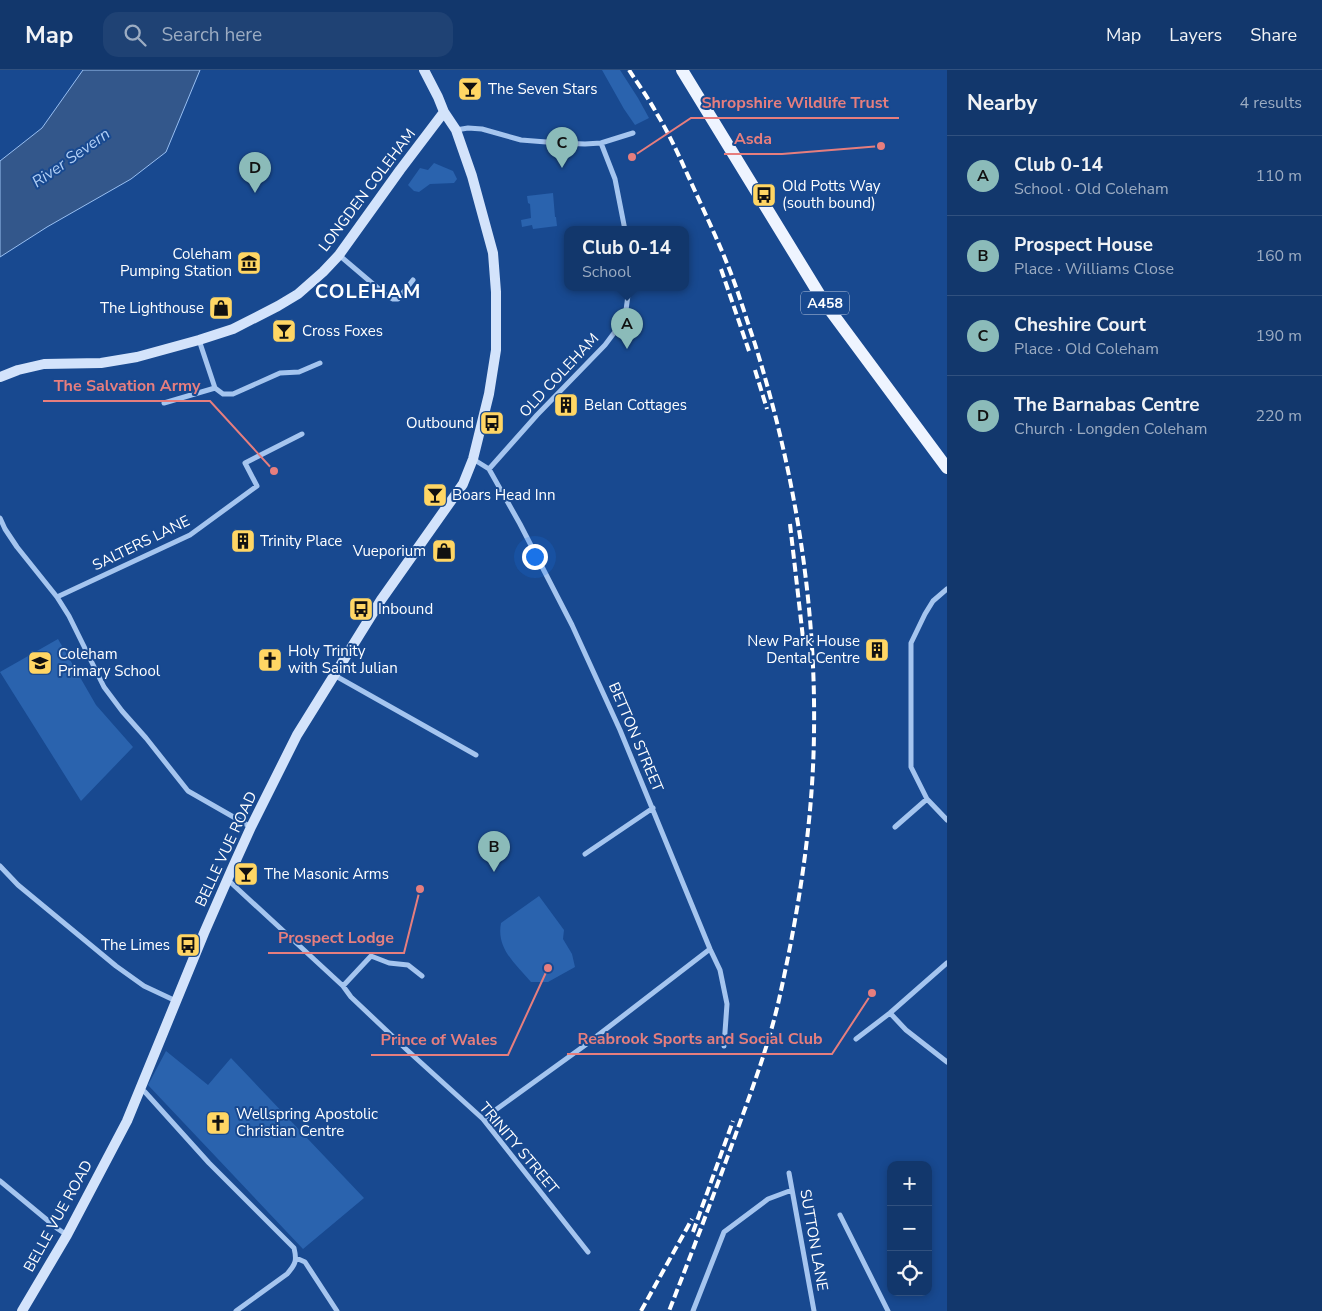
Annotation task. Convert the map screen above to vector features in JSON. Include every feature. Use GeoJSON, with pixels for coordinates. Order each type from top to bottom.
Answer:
{"type":"FeatureCollection","features":[{"type":"Feature","properties":{"kind":"main road","name":"A458"},"geometry":{"type":"LineString","coordinates":[[682,70],[824,302],[947,468]]}},
{"type":"Feature","properties":{"kind":"street","name":"BELLE VUE ROAD"},"geometry":{"type":"LineString","coordinates":[[22,1311],[67,1235],[127,1120],[251,826],[297,735],[381,600],[463,484],[473,459],[491,383],[496,350],[496,292],[493,253],[472,176],[456,130],[444,112],[424,70]]}},
{"type":"Feature","properties":{"kind":"street","name":"LONGDEN COLEHAM"},"geometry":{"type":"LineString","coordinates":[[0,377],[18,370],[44,364],[101,363],[137,357],[199,340],[233,328],[298,294],[339,256],[444,112]]}},
{"type":"Feature","properties":{"kind":"street"},"geometry":{"type":"LineString","coordinates":[[456,130],[468,128],[482,129],[520,140],[585,144],[601,143],[633,133]]}},
{"type":"Feature","properties":{"kind":"street"},"geometry":{"type":"LineString","coordinates":[[601,143],[615,180],[624,226]]}},
{"type":"Feature","properties":{"kind":"street"},"geometry":{"type":"LineString","coordinates":[[339,256],[393,299],[398,299],[413,280]]}},
{"type":"Feature","properties":{"kind":"street","name":"OLD COLEHAM"},"geometry":{"type":"LineString","coordinates":[[489,469],[537,415],[605,345],[617,328],[626,310],[629,291]]}},
{"type":"Feature","properties":{"kind":"street"},"geometry":{"type":"LineString","coordinates":[[199,340],[215,388],[223,394],[233,394],[280,373],[299,372],[320,362]]}},
{"type":"Feature","properties":{"kind":"street"},"geometry":{"type":"LineString","coordinates":[[164,403],[215,388]]}},
{"type":"Feature","properties":{"kind":"street","name":"SALTERS LANE"},"geometry":{"type":"LineString","coordinates":[[57,597],[190,535],[257,486],[245,463],[302,434]]}},
{"type":"Feature","properties":{"kind":"street","name":"BETTON STREET"},"geometry":{"type":"LineString","coordinates":[[473,459],[489,469],[520,524],[572,625],[613,713],[720,970],[727,1004],[724,1046]]}},
{"type":"Feature","properties":{"kind":"street"},"geometry":{"type":"LineString","coordinates":[[0,518],[17,547],[57,597],[69,616],[104,687],[122,711],[188,791],[251,826]]}},
{"type":"Feature","properties":{"kind":"street"},"geometry":{"type":"LineString","coordinates":[[947,589],[933,601],[911,643],[911,767],[927,799],[947,820]]}},
{"type":"Feature","properties":{"kind":"street"},"geometry":{"type":"LineString","coordinates":[[334,675],[476,755]]}},
{"type":"Feature","properties":{"kind":"street"},"geometry":{"type":"LineString","coordinates":[[895,827],[927,799]]}},
{"type":"Feature","properties":{"kind":"street"},"geometry":{"type":"LineString","coordinates":[[585,854],[653,808]]}},
{"type":"Feature","properties":{"kind":"street"},"geometry":{"type":"LineString","coordinates":[[0,866],[18,885],[116,966],[144,986],[176,1001]]}},
{"type":"Feature","properties":{"kind":"street","name":"TRINITY STREET"},"geometry":{"type":"LineString","coordinates":[[228,880],[343,986],[351,997],[406,1050],[482,1119],[588,1252]]}},
{"type":"Feature","properties":{"kind":"street"},"geometry":{"type":"LineString","coordinates":[[482,1119],[584,1046],[710,949]]}},
{"type":"Feature","properties":{"kind":"street"},"geometry":{"type":"LineString","coordinates":[[343,986],[371,956],[389,963],[408,965],[422,976]]}},
{"type":"Feature","properties":{"kind":"street"},"geometry":{"type":"LineString","coordinates":[[856,1039],[890,1013],[947,963]]}},
{"type":"Feature","properties":{"kind":"street"},"geometry":{"type":"LineString","coordinates":[[890,1013],[906,1030],[947,1062]]}},
{"type":"Feature","properties":{"kind":"street"},"geometry":{"type":"LineString","coordinates":[[139,1089],[145,1092],[209,1162],[294,1248],[296,1258],[294,1267],[236,1311]]}},
{"type":"Feature","properties":{"kind":"street","name":"SUTTON LANE"},"geometry":{"type":"LineString","coordinates":[[789,1174],[814,1311]]}},
{"type":"Feature","properties":{"kind":"street"},"geometry":{"type":"LineString","coordinates":[[0,1181],[67,1235]]}},
{"type":"Feature","properties":{"kind":"street"},"geometry":{"type":"LineString","coordinates":[[693,1311],[724,1232],[768,1200],[792,1190]]}},
{"type":"Feature","properties":{"kind":"street"},"geometry":{"type":"LineString","coordinates":[[840,1215],[888,1311]]}},
{"type":"Feature","properties":{"kind":"street"},"geometry":{"type":"LineString","coordinates":[[296,1258],[305,1262],[337,1311]]}},
{"type":"Feature","properties":{"kind":"shaded area"},"geometry":{"type":"Polygon","coordinates":[[[602,70],[620,70],[649,118],[635,125],[602,70]]]}},
{"type":"Feature","properties":{"kind":"shaded area"},"geometry":{"type":"Polygon","coordinates":[[[434,163],[453,171],[457,179],[454,183],[430,184],[419,192],[414,191],[408,185],[420,168],[428,170],[434,163]]]}},
{"type":"Feature","properties":{"kind":"shaded area"},"geometry":{"type":"Polygon","coordinates":[[[553,193],[557,226],[533,229],[532,225],[522,227],[521,220],[531,218],[530,204],[528,203],[527,196],[553,193]]]}},
{"type":"Feature","properties":{"kind":"shaded area"},"geometry":{"type":"Polygon","coordinates":[[[58,639],[96,705],[133,747],[81,801],[0,672],[58,639]]]}},
{"type":"Feature","properties":{"kind":"shaded area"},"geometry":{"type":"Polygon","coordinates":[[[539,896],[564,930],[563,939],[572,954],[575,967],[548,982],[531,982],[504,948],[500,932],[501,923],[539,896]]]}},
{"type":"Feature","properties":{"kind":"shaded area"},"geometry":{"type":"Polygon","coordinates":[[[166,1051],[208,1085],[231,1058],[364,1198],[303,1249],[148,1085],[166,1051]]]}},
{"type":"Feature","properties":{"kind":"water","name":"River Severn"},"geometry":{"type":"Polygon","coordinates":[[[83,70],[200,70],[166,152],[131,179],[47,227],[0,257],[0,161],[42,128],[83,70]]]}},
{"type":"Feature","properties":{"kind":"railway"},"geometry":{"type":"LineString","coordinates":[[629,70],[654,108],[680,157],[730,271],[754,341],[781,437],[800,535],[811,634],[814,683],[811,801],[798,903],[778,1004],[765,1051],[749,1097],[669,1311]]}},
{"type":"Feature","properties":{"kind":"railway"},"geometry":{"type":"LineString","coordinates":[[721,269],[749,351]]}},
{"type":"Feature","properties":{"kind":"railway"},"geometry":{"type":"LineString","coordinates":[[755,370],[767,409]]}},
{"type":"Feature","properties":{"kind":"railway"},"geometry":{"type":"LineString","coordinates":[[790,524],[803,638]]}},
{"type":"Feature","properties":{"kind":"railway"},"geometry":{"type":"LineString","coordinates":[[693,1232],[733,1121]]}},
{"type":"Feature","properties":{"kind":"railway"},"geometry":{"type":"LineString","coordinates":[[641,1311],[692,1219]]}},
{"type":"Feature","properties":{"kind":"place","name":"The Seven Stars"},"geometry":{"type":"Point","coordinates":[470,89]}},
{"type":"Feature","properties":{"kind":"place","name":"Asda"},"geometry":{"type":"Point","coordinates":[881,146]}},
{"type":"Feature","properties":{"kind":"place","name":"Shropshire Wildlife Trust"},"geometry":{"type":"Point","coordinates":[632,157]}},
{"type":"Feature","properties":{"kind":"place","name":"Cheshire Court"},"geometry":{"type":"Point","coordinates":[562,168]}},
{"type":"Feature","properties":{"kind":"place","name":"The Barnabas Centre"},"geometry":{"type":"Point","coordinates":[255,193]}},
{"type":"Feature","properties":{"kind":"place","name":"Old Potts Way (south bound)"},"geometry":{"type":"Point","coordinates":[764,195]}},
{"type":"Feature","properties":{"kind":"place","name":"Coleham Pumping Station"},"geometry":{"type":"Point","coordinates":[249,263]}},
{"type":"Feature","properties":{"kind":"place","name":"The Lighthouse"},"geometry":{"type":"Point","coordinates":[221,308]}},
{"type":"Feature","properties":{"kind":"place","name":"Cross Foxes"},"geometry":{"type":"Point","coordinates":[284,331]}},
{"type":"Feature","properties":{"kind":"place","name":"Club 0-14"},"geometry":{"type":"Point","coordinates":[627,349]}},
{"type":"Feature","properties":{"kind":"place","name":"Belan Cottages"},"geometry":{"type":"Point","coordinates":[566,405]}},
{"type":"Feature","properties":{"kind":"place","name":"Outbound"},"geometry":{"type":"Point","coordinates":[492,423]}},
{"type":"Feature","properties":{"kind":"place","name":"The Salvation Army"},"geometry":{"type":"Point","coordinates":[274,471]}},
{"type":"Feature","properties":{"kind":"place","name":"Boars Head Inn"},"geometry":{"type":"Point","coordinates":[435,495]}},
{"type":"Feature","properties":{"kind":"place","name":"Trinity Place"},"geometry":{"type":"Point","coordinates":[243,541]}},
{"type":"Feature","properties":{"kind":"place","name":"Vueporium"},"geometry":{"type":"Point","coordinates":[444,551]}},
{"type":"Feature","properties":{"kind":"place","name":"Inbound"},"geometry":{"type":"Point","coordinates":[361,609]}},
{"type":"Feature","properties":{"kind":"place","name":"New Park House Dental Centre"},"geometry":{"type":"Point","coordinates":[877,650]}},
{"type":"Feature","properties":{"kind":"place","name":"Holy Trinity with Saint Julian"},"geometry":{"type":"Point","coordinates":[270,660]}},
{"type":"Feature","properties":{"kind":"place","name":"Coleham Primary School"},"geometry":{"type":"Point","coordinates":[40,663]}},
{"type":"Feature","properties":{"kind":"place","name":"Prospect House"},"geometry":{"type":"Point","coordinates":[494,872]}},
{"type":"Feature","properties":{"kind":"place","name":"The Masonic Arms"},"geometry":{"type":"Point","coordinates":[246,874]}},
{"type":"Feature","properties":{"kind":"place","name":"Prospect Lodge"},"geometry":{"type":"Point","coordinates":[420,889]}},
{"type":"Feature","properties":{"kind":"place","name":"The Limes"},"geometry":{"type":"Point","coordinates":[188,945]}},
{"type":"Feature","properties":{"kind":"place","name":"Prince of Wales"},"geometry":{"type":"Point","coordinates":[548,968]}},
{"type":"Feature","properties":{"kind":"place","name":"Reabrook Sports and Social Club"},"geometry":{"type":"Point","coordinates":[872,993]}},
{"type":"Feature","properties":{"kind":"place","name":"Wellspring Apostolic Christian Centre"},"geometry":{"type":"Point","coordinates":[218,1123]}},
{"type":"Feature","properties":{"kind":"district","name":"COLEHAM"},"geometry":{"type":"Point","coordinates":[368,291]}}]}
